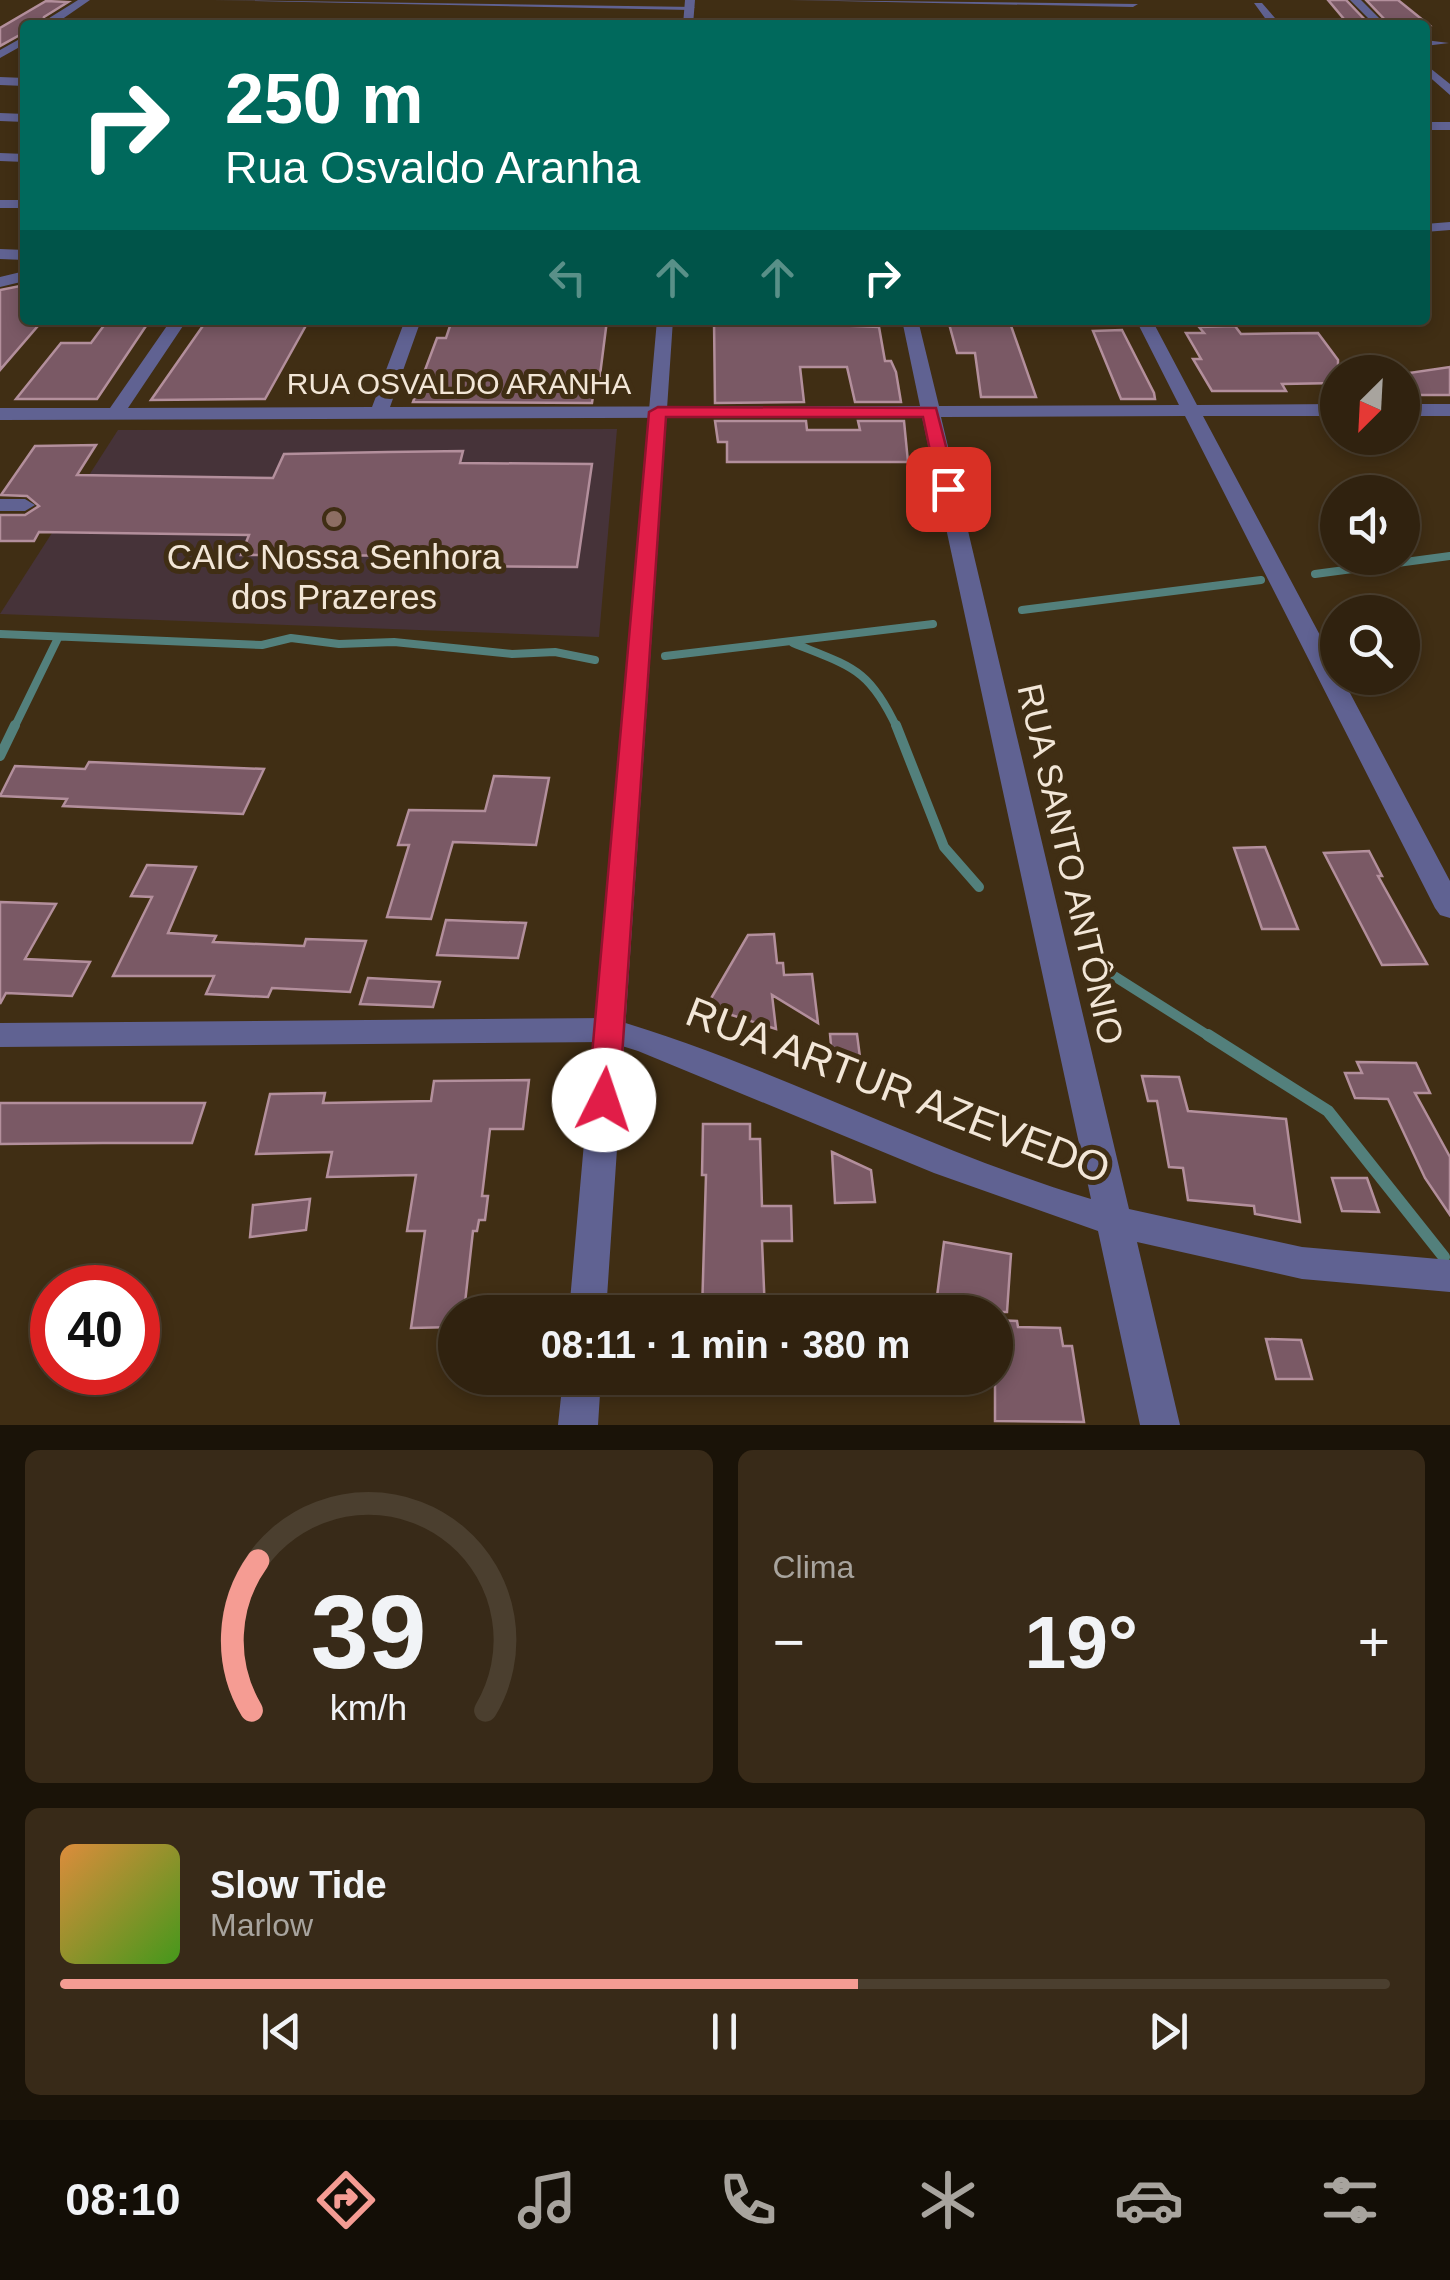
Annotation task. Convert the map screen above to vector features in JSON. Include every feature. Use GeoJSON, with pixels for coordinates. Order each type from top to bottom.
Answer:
{"type":"FeatureCollection","features":[{"type":"Feature","properties":{"kind":"street"},"geometry":{"type":"LineString","coordinates":[[54,20],[85,0]]}},
{"type":"Feature","properties":{"kind":"street"},"geometry":{"type":"LineString","coordinates":[[217,0],[690,3]]}},
{"type":"Feature","properties":{"kind":"street"},"geometry":{"type":"LineString","coordinates":[[659,0],[690,3]]}},
{"type":"Feature","properties":{"kind":"street"},"geometry":{"type":"LineString","coordinates":[[794,0],[849,4],[1133,4]]}},
{"type":"Feature","properties":{"kind":"street"},"geometry":{"type":"LineString","coordinates":[[1355,0],[1376,20]]}},
{"type":"Feature","properties":{"kind":"street"},"geometry":{"type":"LineString","coordinates":[[426,14],[436,2]]}},
{"type":"Feature","properties":{"kind":"street"},"geometry":{"type":"LineString","coordinates":[[1258,5],[1272,20]]}},
{"type":"Feature","properties":{"kind":"street"},"geometry":{"type":"LineString","coordinates":[[1430,43],[1442,43]]}},
{"type":"Feature","properties":{"kind":"street"},"geometry":{"type":"LineString","coordinates":[[1430,72],[1450,91]]}},
{"type":"Feature","properties":{"kind":"street"},"geometry":{"type":"LineString","coordinates":[[115,414],[176,325]]}},
{"type":"Feature","properties":{"kind":"street"},"geometry":{"type":"LineString","coordinates":[[378,413],[411,325]]}},
{"type":"Feature","properties":{"kind":"street"},"geometry":{"type":"LineString","coordinates":[[588,1295],[664,325]]}},
{"type":"Feature","properties":{"kind":"street","name":"RUA SANTO ANTÔNIO"},"geometry":{"type":"LineString","coordinates":[[911,325],[1160,1425]]}},
{"type":"Feature","properties":{"kind":"street"},"geometry":{"type":"LineString","coordinates":[[1147,325],[1450,908]]}},
{"type":"Feature","properties":{"kind":"street","name":"RUA OSVALDO ARANHA"},"geometry":{"type":"LineString","coordinates":[[0,414],[1320,410]]}},
{"type":"Feature","properties":{"kind":"street"},"geometry":{"type":"LineString","coordinates":[[1420,410],[1450,410]]}},
{"type":"Feature","properties":{"kind":"street"},"geometry":{"type":"LineString","coordinates":[[0,505],[26,505]]}},
{"type":"Feature","properties":{"kind":"street","name":"RUA ARTUR AZEVEDO"},"geometry":{"type":"LineString","coordinates":[[0,1034],[609,1030],[690,1053],[873,1135],[1014,1190],[1114,1222],[1309,1265],[1450,1276]]}},
{"type":"Feature","properties":{"kind":"street"},"geometry":{"type":"LineString","coordinates":[[578,1425],[581,1395]]}},
{"type":"Feature","properties":{"kind":"shaded area","name":"CAIC Nossa Senhora dos Prazeres"},"geometry":{"type":"Polygon","coordinates":[[[617,429],[599,637],[0,614],[118,430],[617,429]]]}},
{"type":"Feature","properties":{"kind":"building"},"geometry":{"type":"Polygon","coordinates":[[[1328,0],[1346,0],[1365,20],[1345,20],[1328,0]]]}},
{"type":"Feature","properties":{"kind":"building"},"geometry":{"type":"Polygon","coordinates":[[[1366,0],[1398,0],[1423,20],[1385,20],[1366,0]]]}},
{"type":"Feature","properties":{"kind":"building"},"geometry":{"type":"Polygon","coordinates":[[[46,1],[68,2],[43,20],[20,20],[20,35],[0,46],[0,28],[46,1]]]}},
{"type":"Feature","properties":{"kind":"building"},"geometry":{"type":"Polygon","coordinates":[[[20,286],[20,325],[39,325],[0,370],[0,290],[20,286]]]}},
{"type":"Feature","properties":{"kind":"building"},"geometry":{"type":"Polygon","coordinates":[[[104,325],[147,325],[97,399],[16,399],[61,343],[91,343],[104,325]]]}},
{"type":"Feature","properties":{"kind":"building"},"geometry":{"type":"Polygon","coordinates":[[[204,325],[306,325],[265,399],[151,400],[204,325]]]}},
{"type":"Feature","properties":{"kind":"building"},"geometry":{"type":"Polygon","coordinates":[[[450,325],[606,325],[599,383],[595,383],[592,403],[413,402],[437,338],[446,338],[450,325]]]}},
{"type":"Feature","properties":{"kind":"building"},"geometry":{"type":"Polygon","coordinates":[[[714,325],[879,327],[885,361],[891,361],[896,372],[901,402],[855,402],[847,367],[800,367],[804,402],[715,403],[714,325]]]}},
{"type":"Feature","properties":{"kind":"building"},"geometry":{"type":"Polygon","coordinates":[[[949,325],[1011,325],[1036,397],[981,397],[975,353],[957,353],[949,325]]]}},
{"type":"Feature","properties":{"kind":"building"},"geometry":{"type":"Polygon","coordinates":[[[1235,326],[1241,334],[1318,333],[1334,355],[1320,355],[1320,383],[1282,384],[1286,391],[1212,391],[1193,359],[1201,359],[1186,333],[1204,333],[1199,327],[1235,326]]]}},
{"type":"Feature","properties":{"kind":"building"},"geometry":{"type":"Polygon","coordinates":[[[1122,330],[1155,399],[1121,399],[1093,331],[1122,330]]]}},
{"type":"Feature","properties":{"kind":"building"},"geometry":{"type":"Polygon","coordinates":[[[1450,367],[1450,395],[1420,395],[1420,371],[1450,367]]]}},
{"type":"Feature","properties":{"kind":"building"},"geometry":{"type":"Polygon","coordinates":[[[715,421],[806,421],[807,430],[860,430],[858,421],[904,421],[908,462],[727,462],[727,442],[718,442],[715,421]]]}},
{"type":"Feature","properties":{"kind":"building"},"geometry":{"type":"Polygon","coordinates":[[[96,445],[77,475],[273,478],[284,454],[463,451],[460,463],[592,464],[577,567],[465,566],[468,556],[241,555],[249,535],[39,532],[34,541],[0,541],[0,515],[25,515],[39,506],[27,496],[1,495],[35,446],[96,445]]]}},
{"type":"Feature","properties":{"kind":"building"},"geometry":{"type":"Polygon","coordinates":[[[89,762],[264,769],[243,814],[63,806],[67,799],[0,796],[15,766],[85,769],[89,762]]]}},
{"type":"Feature","properties":{"kind":"building"},"geometry":{"type":"Polygon","coordinates":[[[494,776],[549,778],[536,845],[453,842],[431,919],[387,917],[409,845],[398,845],[409,810],[485,811],[494,776]]]}},
{"type":"Feature","properties":{"kind":"building"},"geometry":{"type":"Polygon","coordinates":[[[1265,847],[1298,929],[1262,929],[1234,848],[1265,847]]]}},
{"type":"Feature","properties":{"kind":"building"},"geometry":{"type":"Polygon","coordinates":[[[1369,851],[1382,876],[1378,876],[1427,964],[1382,965],[1324,853],[1369,851]]]}},
{"type":"Feature","properties":{"kind":"building"},"geometry":{"type":"Polygon","coordinates":[[[147,865],[196,867],[168,933],[216,936],[213,942],[304,946],[306,939],[366,941],[350,992],[272,988],[268,997],[206,994],[214,976],[113,976],[152,897],[131,896],[147,865]]]}},
{"type":"Feature","properties":{"kind":"building"},"geometry":{"type":"Polygon","coordinates":[[[0,902],[56,904],[25,959],[90,962],[72,996],[6,993],[0,1004],[0,902]]]}},
{"type":"Feature","properties":{"kind":"building"},"geometry":{"type":"Polygon","coordinates":[[[446,920],[526,923],[518,958],[437,955],[446,920]]]}},
{"type":"Feature","properties":{"kind":"building"},"geometry":{"type":"Polygon","coordinates":[[[774,934],[777,963],[783,963],[784,975],[812,974],[818,1023],[772,995],[776,1029],[706,1007],[748,935],[774,934]]]}},
{"type":"Feature","properties":{"kind":"building"},"geometry":{"type":"Polygon","coordinates":[[[368,978],[440,982],[433,1007],[360,1004],[368,978]]]}},
{"type":"Feature","properties":{"kind":"building"},"geometry":{"type":"Polygon","coordinates":[[[830,1034],[857,1034],[861,1065],[832,1056],[830,1034]]]}},
{"type":"Feature","properties":{"kind":"building"},"geometry":{"type":"Polygon","coordinates":[[[1357,1062],[1416,1063],[1430,1093],[1415,1093],[1450,1157],[1450,1215],[1425,1178],[1388,1099],[1355,1098],[1345,1073],[1362,1073],[1357,1062]]]}},
{"type":"Feature","properties":{"kind":"building"},"geometry":{"type":"Polygon","coordinates":[[[1142,1076],[1179,1077],[1188,1111],[1286,1119],[1300,1222],[1255,1214],[1254,1206],[1188,1200],[1183,1168],[1169,1167],[1157,1101],[1148,1101],[1142,1076]]]}},
{"type":"Feature","properties":{"kind":"building"},"geometry":{"type":"Polygon","coordinates":[[[529,1080],[523,1129],[490,1129],[482,1196],[488,1196],[485,1220],[479,1220],[477,1231],[473,1231],[466,1295],[438,1295],[438,1327],[411,1328],[425,1231],[407,1231],[416,1175],[327,1177],[332,1152],[256,1154],[270,1094],[325,1093],[323,1103],[431,1101],[434,1081],[529,1080]]]}},
{"type":"Feature","properties":{"kind":"building"},"geometry":{"type":"Polygon","coordinates":[[[0,1103],[205,1103],[192,1143],[0,1144],[0,1103]]]}},
{"type":"Feature","properties":{"kind":"building"},"geometry":{"type":"Polygon","coordinates":[[[703,1124],[750,1124],[750,1139],[760,1139],[762,1206],[791,1206],[792,1241],[762,1241],[764,1295],[702,1295],[706,1175],[702,1175],[703,1124]]]}},
{"type":"Feature","properties":{"kind":"building"},"geometry":{"type":"Polygon","coordinates":[[[832,1152],[871,1170],[875,1202],[835,1203],[832,1152]]]}},
{"type":"Feature","properties":{"kind":"building"},"geometry":{"type":"Polygon","coordinates":[[[1332,1178],[1367,1178],[1379,1212],[1342,1211],[1332,1178]]]}},
{"type":"Feature","properties":{"kind":"building"},"geometry":{"type":"Polygon","coordinates":[[[310,1199],[306,1230],[250,1237],[253,1205],[310,1199]]]}},
{"type":"Feature","properties":{"kind":"building"},"geometry":{"type":"Polygon","coordinates":[[[944,1242],[1011,1254],[1008,1295],[937,1295],[944,1242]]]}},
{"type":"Feature","properties":{"kind":"building"},"geometry":{"type":"Polygon","coordinates":[[[1013,1321],[1018,1327],[1060,1328],[1063,1346],[1072,1346],[1084,1422],[995,1421],[995,1395],[1013,1395],[1013,1321]]]}},
{"type":"Feature","properties":{"kind":"building"},"geometry":{"type":"Polygon","coordinates":[[[1266,1339],[1301,1340],[1312,1379],[1276,1379],[1266,1339]]]}},
{"type":"Feature","properties":{"kind":"waterway"},"geometry":{"type":"LineString","coordinates":[[1315,574],[1450,556]]}},
{"type":"Feature","properties":{"kind":"waterway"},"geometry":{"type":"LineString","coordinates":[[1022,610],[1261,580]]}},
{"type":"Feature","properties":{"kind":"waterway"},"geometry":{"type":"LineString","coordinates":[[665,656],[933,624]]}},
{"type":"Feature","properties":{"kind":"waterway"},"geometry":{"type":"LineString","coordinates":[[0,634],[262,645],[291,638],[339,644],[394,642],[512,654],[555,652],[595,660]]}},
{"type":"Feature","properties":{"kind":"waterway"},"geometry":{"type":"LineString","coordinates":[[14,728],[58,638]]}},
{"type":"Feature","properties":{"kind":"waterway"},"geometry":{"type":"LineString","coordinates":[[793,643],[857,672],[877,693],[897,728]]}},
{"type":"Feature","properties":{"kind":"waterway"},"geometry":{"type":"LineString","coordinates":[[0,756],[15,725]]}},
{"type":"Feature","properties":{"kind":"waterway"},"geometry":{"type":"LineString","coordinates":[[896,725],[944,847],[979,887]]}},
{"type":"Feature","properties":{"kind":"waterway"},"geometry":{"type":"LineString","coordinates":[[1114,976],[1212,1038]]}},
{"type":"Feature","properties":{"kind":"waterway"},"geometry":{"type":"LineString","coordinates":[[1208,1035],[1328,1111],[1444,1257]]}},
{"type":"Feature","properties":{"kind":"place","name":"CAIC Nossa Senhora dos Prazeres"},"geometry":{"type":"Point","coordinates":[334,519]}},
{"type":"Feature","properties":{"kind":"route"},"geometry":{"type":"LineString","coordinates":[[604,1100],[658,412],[930,412],[948,489]]}}]}
